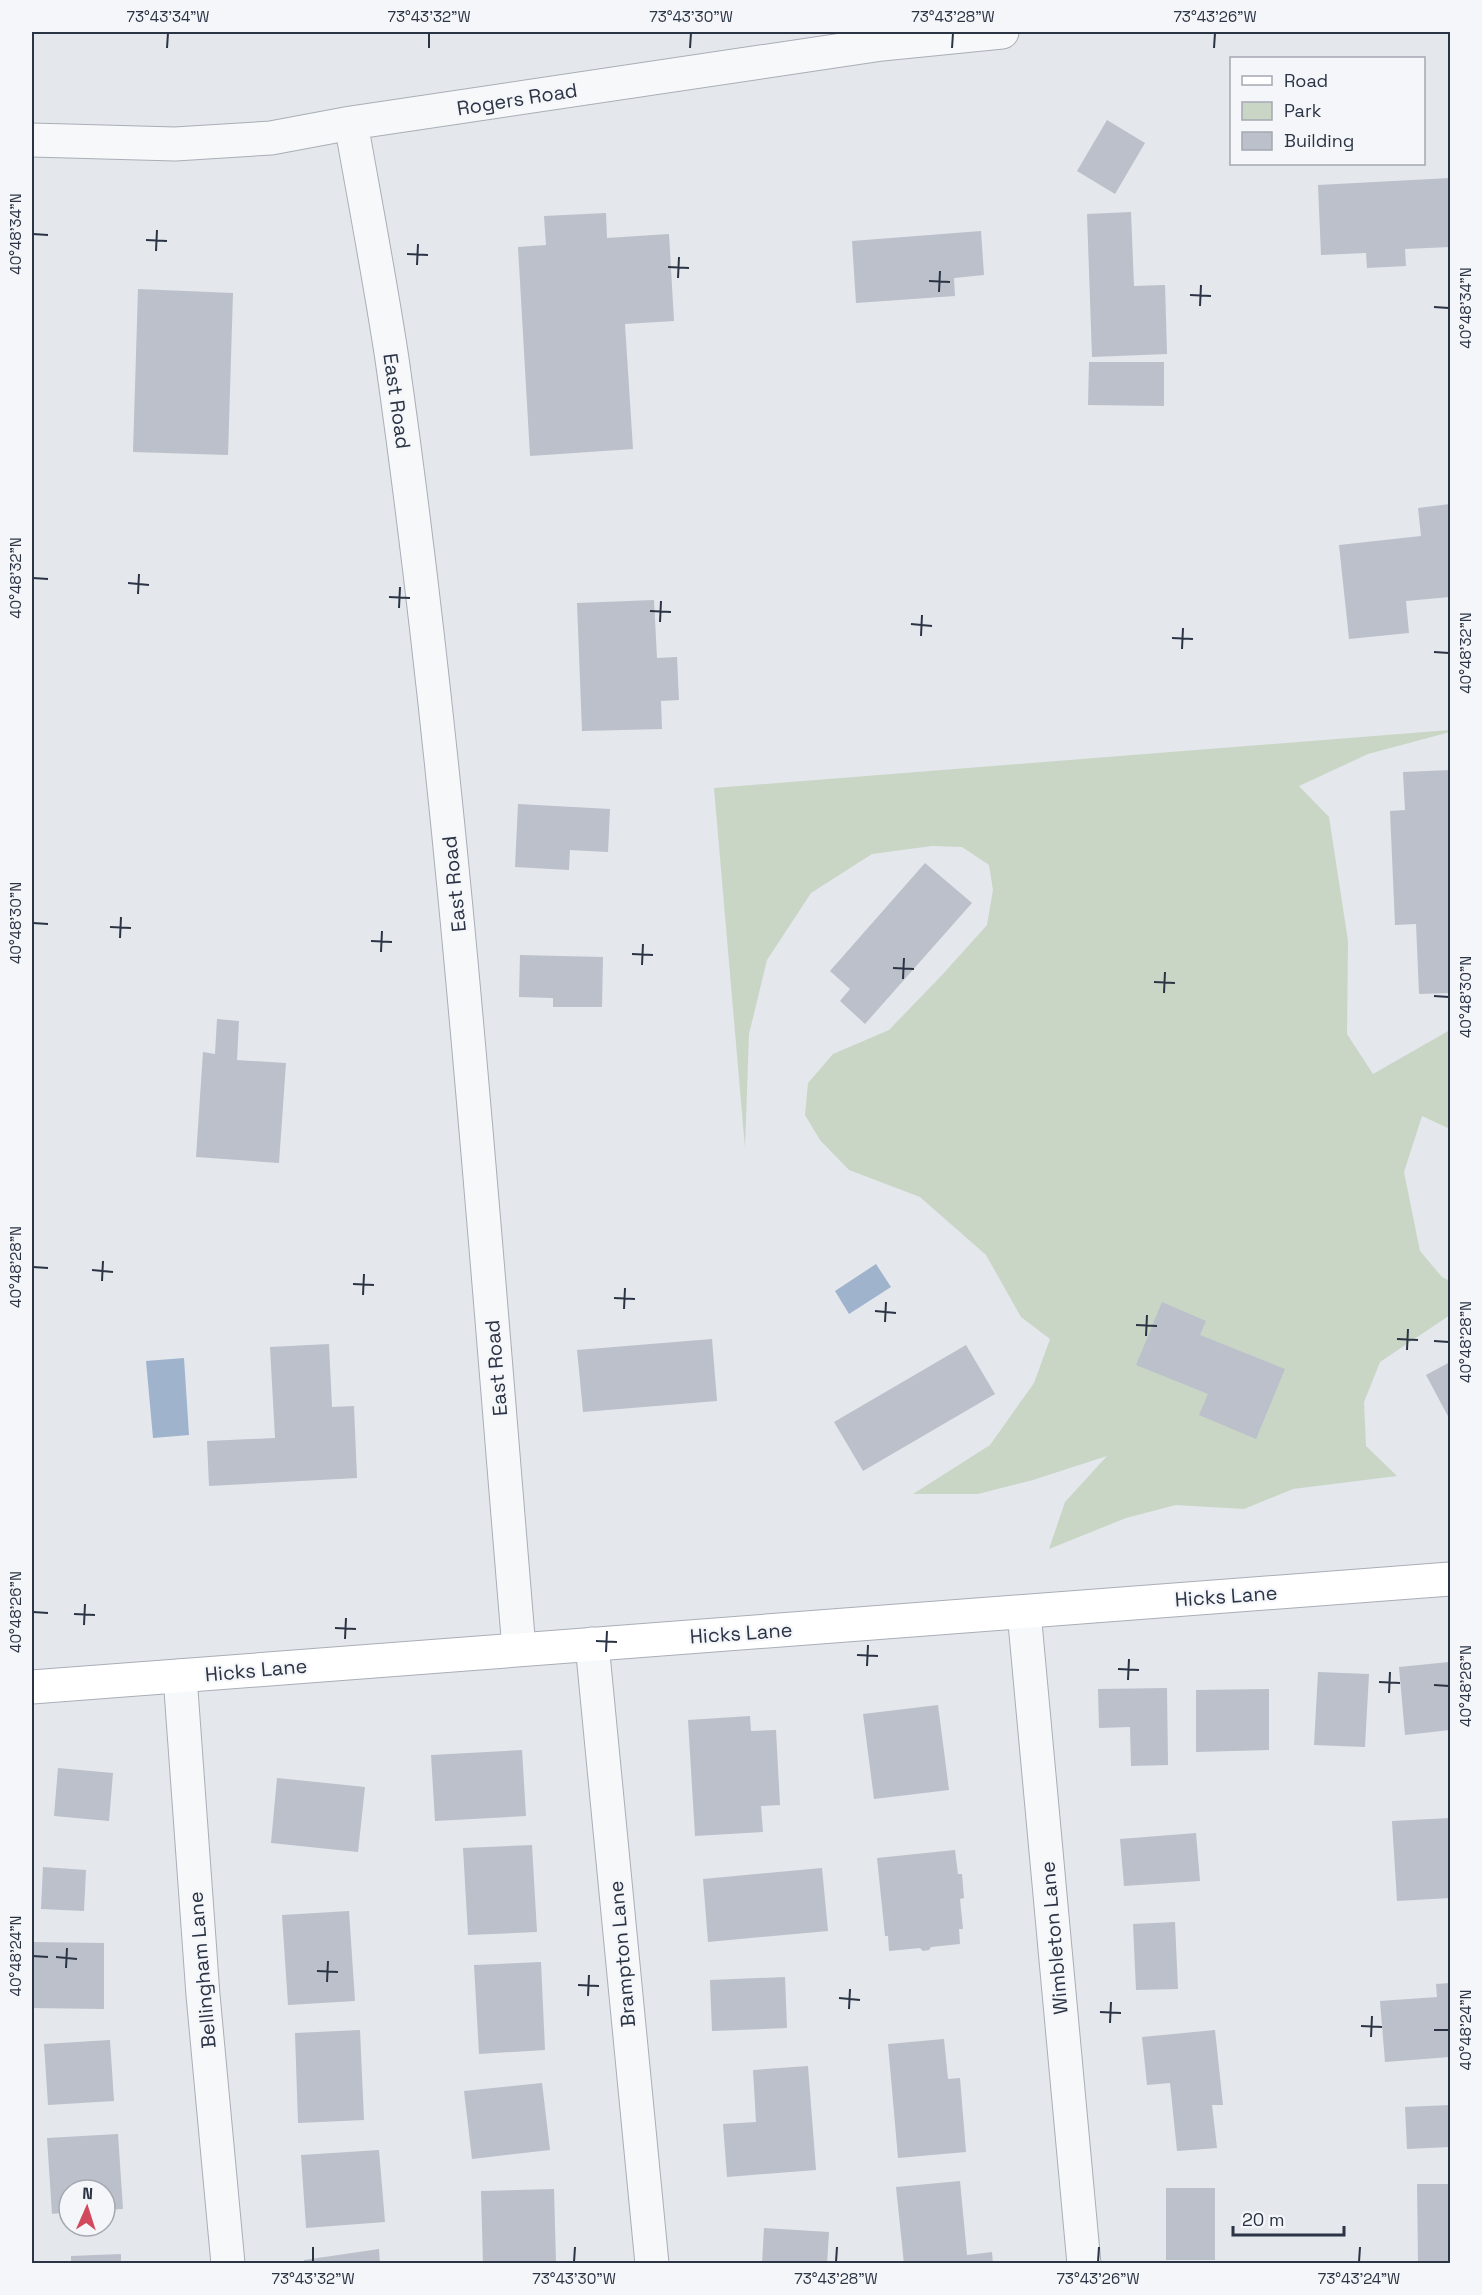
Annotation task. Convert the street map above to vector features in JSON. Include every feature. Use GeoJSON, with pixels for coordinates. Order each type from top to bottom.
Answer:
{"type":"FeatureCollection","features":[{"type":"Feature","properties":{"kind":"main road","name":"Hicks Lane"},"geometry":{"type":"LineString","coordinates":[[32,1688],[1450,1579]]}},
{"type":"Feature","properties":{"kind":"street","name":"Rogers Road"},"geometry":{"type":"LineString","coordinates":[[32,140],[175,144],[271,138],[351,123],[882,44],[1002,32]]}},
{"type":"Feature","properties":{"kind":"street","name":"East Road"},"geometry":{"type":"LineString","coordinates":[[351,123],[392,357],[437,718],[457,903],[519,1649]]}},
{"type":"Feature","properties":{"kind":"street","name":"Wimbleton Lane"},"geometry":{"type":"LineString","coordinates":[[1024,1612],[1084,2264]]}},
{"type":"Feature","properties":{"kind":"street","name":"Brampton Lane"},"geometry":{"type":"LineString","coordinates":[[592,1644],[652,2264]]}},
{"type":"Feature","properties":{"kind":"street","name":"Bellingham Lane"},"geometry":{"type":"LineString","coordinates":[[180,1676],[203,1995],[228,2264]]}},
{"type":"Feature","properties":{"kind":"green space"},"geometry":{"type":"Polygon","coordinates":[[[1450,730],[1450,732],[1368,754],[1299,786],[1329,817],[1348,941],[1347,1034],[1373,1074],[1450,1030],[1450,1129],[1422,1116],[1404,1172],[1420,1251],[1442,1277],[1450,1281],[1450,1315],[1380,1362],[1364,1402],[1366,1446],[1397,1476],[1293,1489],[1244,1509],[1176,1505],[1126,1518],[1049,1549],[1065,1502],[1107,1456],[1033,1480],[978,1494],[913,1494],[990,1445],[1034,1383],[1050,1339],[1021,1317],[986,1255],[920,1197],[849,1170],[820,1140],[805,1115],[808,1083],[833,1054],[889,1030],[987,925],[993,890],[989,865],[962,847],[932,846],[872,854],[811,893],[767,960],[749,1034],[745,1148],[714,788],[1450,730]]]}},
{"type":"Feature","properties":{"kind":"water"},"geometry":{"type":"Polygon","coordinates":[[[876,1264],[891,1287],[849,1314],[835,1291],[876,1264]]]}},
{"type":"Feature","properties":{"kind":"water"},"geometry":{"type":"Polygon","coordinates":[[[184,1358],[189,1435],[153,1438],[146,1361],[184,1358]]]}},
{"type":"Feature","properties":{"kind":"building"},"geometry":{"type":"Polygon","coordinates":[[[1107,120],[1145,143],[1115,194],[1077,171],[1107,120]]]}},
{"type":"Feature","properties":{"kind":"building"},"geometry":{"type":"Polygon","coordinates":[[[1450,178],[1450,247],[1405,249],[1406,266],[1367,268],[1366,253],[1321,255],[1318,185],[1450,178]]]}},
{"type":"Feature","properties":{"kind":"building"},"geometry":{"type":"Polygon","coordinates":[[[1131,212],[1134,286],[1165,285],[1167,354],[1092,357],[1087,214],[1131,212]]]}},
{"type":"Feature","properties":{"kind":"building"},"geometry":{"type":"Polygon","coordinates":[[[606,213],[607,238],[669,234],[674,321],[625,324],[633,449],[530,456],[518,247],[546,245],[544,216],[606,213]]]}},
{"type":"Feature","properties":{"kind":"building"},"geometry":{"type":"Polygon","coordinates":[[[981,231],[984,275],[954,278],[955,296],[856,303],[852,241],[981,231]]]}},
{"type":"Feature","properties":{"kind":"building"},"geometry":{"type":"Polygon","coordinates":[[[138,289],[233,293],[228,455],[133,452],[138,289]]]}},
{"type":"Feature","properties":{"kind":"building"},"geometry":{"type":"Polygon","coordinates":[[[1089,362],[1164,362],[1164,406],[1088,405],[1089,362]]]}},
{"type":"Feature","properties":{"kind":"building"},"geometry":{"type":"Polygon","coordinates":[[[1450,504],[1450,597],[1406,601],[1409,633],[1349,639],[1339,545],[1421,536],[1418,508],[1450,504]]]}},
{"type":"Feature","properties":{"kind":"building"},"geometry":{"type":"Polygon","coordinates":[[[654,600],[657,658],[677,657],[679,700],[661,701],[662,729],[582,731],[577,603],[654,600]]]}},
{"type":"Feature","properties":{"kind":"building"},"geometry":{"type":"Polygon","coordinates":[[[1450,770],[1450,993],[1419,994],[1416,924],[1395,925],[1390,811],[1405,810],[1403,772],[1450,770]]]}},
{"type":"Feature","properties":{"kind":"building"},"geometry":{"type":"Polygon","coordinates":[[[518,804],[610,809],[608,852],[570,850],[569,870],[515,867],[518,804]]]}},
{"type":"Feature","properties":{"kind":"building"},"geometry":{"type":"Polygon","coordinates":[[[925,863],[972,903],[865,1024],[840,1001],[850,989],[830,971],[925,863]]]}},
{"type":"Feature","properties":{"kind":"building"},"geometry":{"type":"Polygon","coordinates":[[[520,955],[603,957],[602,1007],[553,1007],[553,998],[519,997],[520,955]]]}},
{"type":"Feature","properties":{"kind":"building"},"geometry":{"type":"Polygon","coordinates":[[[217,1019],[239,1021],[237,1060],[286,1063],[279,1163],[196,1157],[203,1052],[215,1054],[217,1019]]]}},
{"type":"Feature","properties":{"kind":"building"},"geometry":{"type":"Polygon","coordinates":[[[1162,1302],[1206,1321],[1200,1335],[1285,1369],[1256,1439],[1199,1415],[1208,1394],[1136,1365],[1162,1302]]]}},
{"type":"Feature","properties":{"kind":"building"},"geometry":{"type":"Polygon","coordinates":[[[712,1339],[717,1401],[583,1412],[577,1350],[712,1339]]]}},
{"type":"Feature","properties":{"kind":"building"},"geometry":{"type":"Polygon","coordinates":[[[329,1344],[332,1407],[354,1406],[357,1478],[209,1486],[207,1441],[275,1438],[270,1347],[329,1344]]]}},
{"type":"Feature","properties":{"kind":"building"},"geometry":{"type":"Polygon","coordinates":[[[966,1345],[995,1394],[863,1471],[834,1422],[966,1345]]]}},
{"type":"Feature","properties":{"kind":"building"},"geometry":{"type":"Polygon","coordinates":[[[1450,1362],[1450,1420],[1426,1375],[1450,1362]]]}},
{"type":"Feature","properties":{"kind":"building"},"geometry":{"type":"Polygon","coordinates":[[[1449,1662],[1450,1730],[1405,1735],[1399,1667],[1449,1662]]]}},
{"type":"Feature","properties":{"kind":"building"},"geometry":{"type":"Polygon","coordinates":[[[1318,1672],[1369,1674],[1365,1747],[1314,1745],[1318,1672]]]}},
{"type":"Feature","properties":{"kind":"building"},"geometry":{"type":"Polygon","coordinates":[[[1167,1688],[1168,1765],[1131,1766],[1130,1727],[1099,1728],[1098,1689],[1167,1688]]]}},
{"type":"Feature","properties":{"kind":"building"},"geometry":{"type":"Polygon","coordinates":[[[1269,1689],[1269,1750],[1196,1752],[1196,1690],[1269,1689]]]}},
{"type":"Feature","properties":{"kind":"building"},"geometry":{"type":"Polygon","coordinates":[[[938,1705],[949,1790],[874,1799],[863,1714],[938,1705]]]}},
{"type":"Feature","properties":{"kind":"building"},"geometry":{"type":"Polygon","coordinates":[[[750,1716],[751,1731],[776,1730],[780,1805],[761,1806],[763,1832],[695,1836],[688,1720],[750,1716]]]}},
{"type":"Feature","properties":{"kind":"building"},"geometry":{"type":"Polygon","coordinates":[[[522,1750],[526,1816],[435,1821],[431,1755],[522,1750]]]}},
{"type":"Feature","properties":{"kind":"building"},"geometry":{"type":"Polygon","coordinates":[[[58,1768],[113,1773],[109,1821],[54,1816],[58,1768]]]}},
{"type":"Feature","properties":{"kind":"building"},"geometry":{"type":"Polygon","coordinates":[[[277,1778],[365,1787],[358,1852],[271,1843],[277,1778]]]}},
{"type":"Feature","properties":{"kind":"building"},"geometry":{"type":"Polygon","coordinates":[[[1450,1818],[1450,1898],[1397,1901],[1392,1821],[1450,1818]]]}},
{"type":"Feature","properties":{"kind":"building"},"geometry":{"type":"Polygon","coordinates":[[[1196,1833],[1200,1881],[1124,1886],[1120,1839],[1196,1833]]]}},
{"type":"Feature","properties":{"kind":"building"},"geometry":{"type":"Polygon","coordinates":[[[532,1845],[537,1932],[468,1935],[463,1848],[532,1845]]]}},
{"type":"Feature","properties":{"kind":"building"},"geometry":{"type":"Polygon","coordinates":[[[955,1850],[958,1874],[962,1874],[964,1898],[960,1899],[963,1929],[959,1929],[960,1944],[931,1947],[923,1951],[920,1948],[889,1951],[888,1936],[885,1936],[877,1858],[955,1850]]]}},
{"type":"Feature","properties":{"kind":"building"},"geometry":{"type":"Polygon","coordinates":[[[43,1867],[86,1870],[84,1911],[41,1909],[43,1867]]]}},
{"type":"Feature","properties":{"kind":"building"},"geometry":{"type":"Polygon","coordinates":[[[822,1868],[828,1931],[708,1942],[703,1879],[822,1868]]]}},
{"type":"Feature","properties":{"kind":"building"},"geometry":{"type":"Polygon","coordinates":[[[349,1911],[355,2001],[288,2005],[282,1915],[349,1911]]]}},
{"type":"Feature","properties":{"kind":"building"},"geometry":{"type":"Polygon","coordinates":[[[1175,1922],[1178,1989],[1136,1990],[1133,1924],[1175,1922]]]}},
{"type":"Feature","properties":{"kind":"building"},"geometry":{"type":"Polygon","coordinates":[[[32,1942],[104,1943],[104,2009],[32,2008],[32,1942]]]}},
{"type":"Feature","properties":{"kind":"building"},"geometry":{"type":"Polygon","coordinates":[[[541,1962],[545,2050],[479,2054],[474,1965],[541,1962]]]}},
{"type":"Feature","properties":{"kind":"building"},"geometry":{"type":"Polygon","coordinates":[[[785,1977],[787,2028],[712,2031],[710,1980],[785,1977]]]}},
{"type":"Feature","properties":{"kind":"building"},"geometry":{"type":"Polygon","coordinates":[[[1450,1983],[1450,2057],[1385,2062],[1380,2001],[1437,1997],[1436,1984],[1450,1983]]]}},
{"type":"Feature","properties":{"kind":"building"},"geometry":{"type":"Polygon","coordinates":[[[360,2030],[364,2120],[298,2123],[295,2033],[360,2030]]]}},
{"type":"Feature","properties":{"kind":"building"},"geometry":{"type":"Polygon","coordinates":[[[1215,2030],[1223,2105],[1212,2105],[1217,2148],[1177,2151],[1170,2083],[1147,2085],[1142,2037],[1215,2030]]]}},
{"type":"Feature","properties":{"kind":"building"},"geometry":{"type":"Polygon","coordinates":[[[944,2039],[948,2079],[960,2078],[966,2152],[898,2158],[888,2044],[944,2039]]]}},
{"type":"Feature","properties":{"kind":"building"},"geometry":{"type":"Polygon","coordinates":[[[110,2040],[114,2101],[48,2105],[44,2044],[110,2040]]]}},
{"type":"Feature","properties":{"kind":"building"},"geometry":{"type":"Polygon","coordinates":[[[808,2066],[816,2170],[727,2177],[723,2124],[756,2122],[753,2070],[808,2066]]]}},
{"type":"Feature","properties":{"kind":"building"},"geometry":{"type":"Polygon","coordinates":[[[542,2083],[550,2150],[472,2159],[464,2091],[542,2083]]]}},
{"type":"Feature","properties":{"kind":"building"},"geometry":{"type":"Polygon","coordinates":[[[1450,2105],[1450,2147],[1407,2149],[1405,2107],[1450,2105]]]}},
{"type":"Feature","properties":{"kind":"building"},"geometry":{"type":"Polygon","coordinates":[[[118,2134],[123,2209],[117,2209],[117,2178],[57,2178],[57,2213],[52,2214],[47,2138],[118,2134]]]}},
{"type":"Feature","properties":{"kind":"building"},"geometry":{"type":"Polygon","coordinates":[[[379,2150],[385,2222],[306,2228],[301,2155],[379,2150]]]}},
{"type":"Feature","properties":{"kind":"building"},"geometry":{"type":"Polygon","coordinates":[[[960,2181],[967,2255],[992,2252],[993,2264],[904,2264],[896,2187],[960,2181]]]}},
{"type":"Feature","properties":{"kind":"building"},"geometry":{"type":"Polygon","coordinates":[[[1417,2184],[1450,2184],[1450,2262],[1418,2262],[1417,2184]]]}},
{"type":"Feature","properties":{"kind":"building"},"geometry":{"type":"Polygon","coordinates":[[[1166,2188],[1215,2188],[1215,2260],[1166,2260],[1166,2188]]]}},
{"type":"Feature","properties":{"kind":"building"},"geometry":{"type":"Polygon","coordinates":[[[554,2189],[556,2264],[483,2264],[481,2191],[554,2189]]]}},
{"type":"Feature","properties":{"kind":"building"},"geometry":{"type":"Polygon","coordinates":[[[764,2228],[829,2232],[827,2264],[762,2264],[764,2228]]]}},
{"type":"Feature","properties":{"kind":"building"},"geometry":{"type":"Polygon","coordinates":[[[379,2249],[380,2264],[305,2264],[304,2260],[379,2249]]]}},
{"type":"Feature","properties":{"kind":"building"},"geometry":{"type":"Polygon","coordinates":[[[121,2254],[121,2264],[71,2264],[71,2256],[121,2254]]]}}]}
